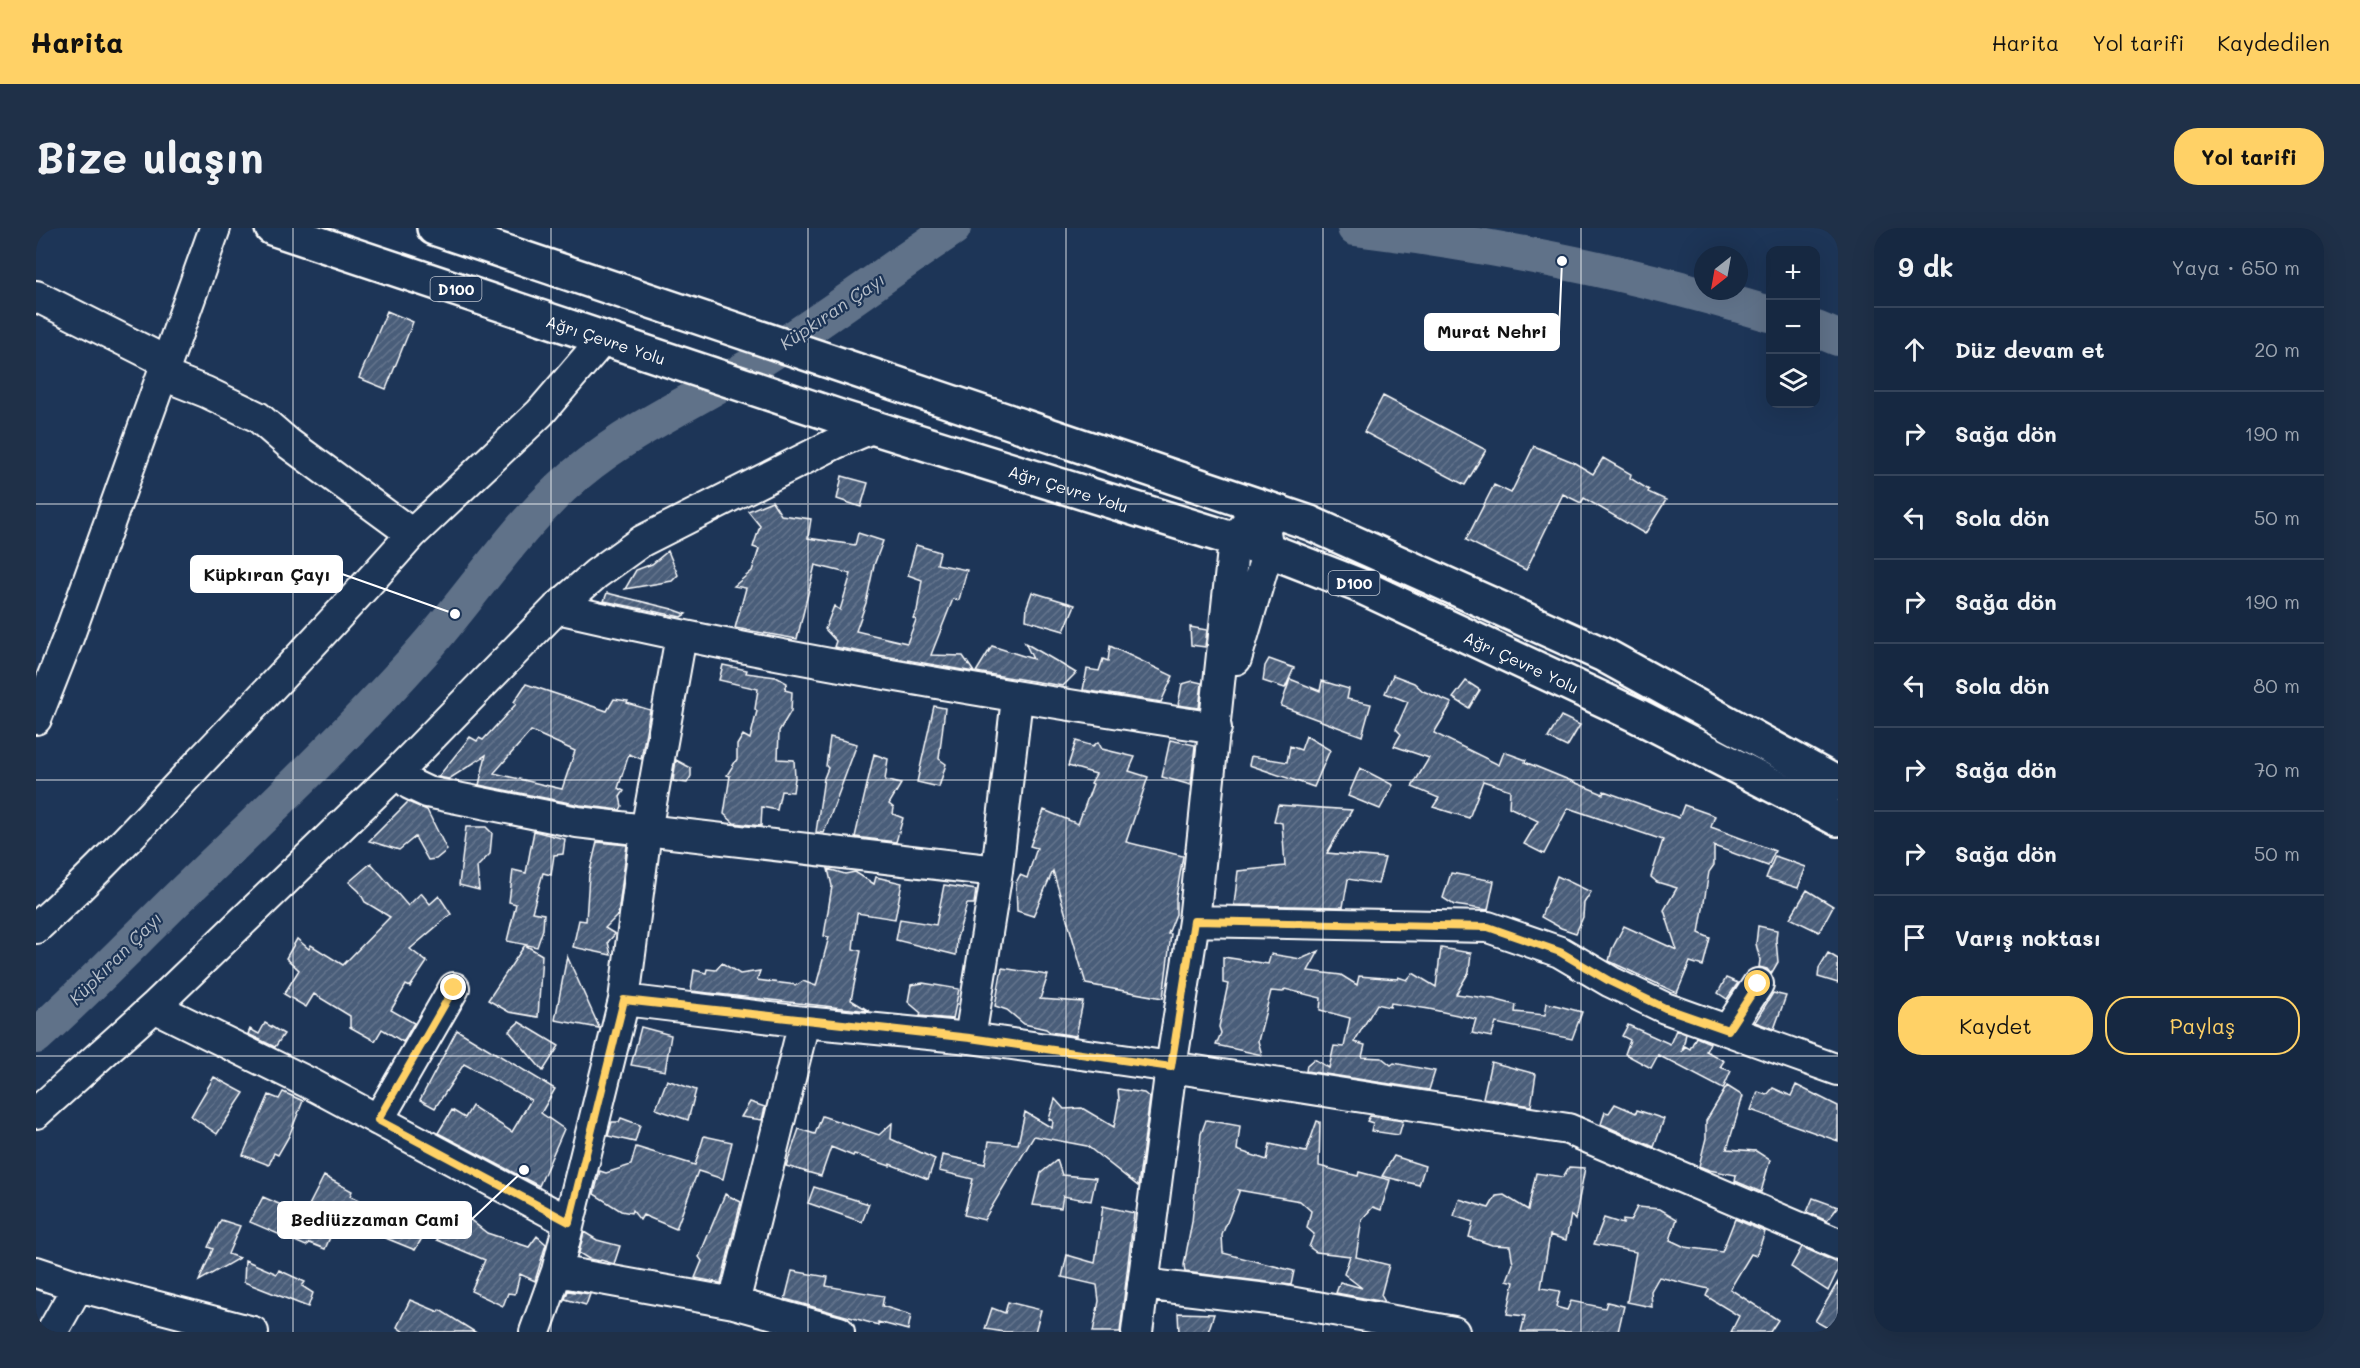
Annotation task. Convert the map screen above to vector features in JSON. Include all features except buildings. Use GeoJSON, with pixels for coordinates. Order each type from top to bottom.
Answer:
{"type":"FeatureCollection","features":[{"type":"Feature","properties":{"kind":"highway","name":"Ağrı Çevre Yolu"},"geometry":{"type":"LineString","coordinates":[[272,228],[843,418],[1268,550],[1358,585],[1638,716],[1838,819]]}},
{"type":"Feature","properties":{"kind":"highway","name":"D100"},"geometry":{"type":"LineString","coordinates":[[434,228],[1310,523],[1604,655],[1838,784]]}},
{"type":"Feature","properties":{"kind":"street"},"geometry":{"type":"LineString","coordinates":[[36,719],[72,627],[215,228]]}},
{"type":"Feature","properties":{"kind":"street"},"geometry":{"type":"LineString","coordinates":[[36,296],[206,392],[258,417],[288,443],[412,534]]}},
{"type":"Feature","properties":{"kind":"street"},"geometry":{"type":"LineString","coordinates":[[36,928],[79,890],[132,835],[320,636],[412,534],[540,413],[604,338]]}},
{"type":"Feature","properties":{"kind":"street"},"geometry":{"type":"LineString","coordinates":[[36,1113],[154,1007],[397,772],[557,608],[596,574],[642,541],[834,444],[874,427]]}},
{"type":"Feature","properties":{"kind":"street"},"geometry":{"type":"LineString","coordinates":[[1137,1332],[1171,1067],[1194,921],[1234,540],[1260,507]]}},
{"type":"Feature","properties":{"kind":"street"},"geometry":{"type":"LineString","coordinates":[[1216,728],[1268,550],[1260,507]]}},
{"type":"Feature","properties":{"kind":"street"},"geometry":{"type":"LineString","coordinates":[[557,608],[681,636],[1017,698],[1216,728]]}},
{"type":"Feature","properties":{"kind":"street"},"geometry":{"type":"LineString","coordinates":[[535,1332],[557,1271],[624,1000],[646,831],[681,636]]}},
{"type":"Feature","properties":{"kind":"street"},"geometry":{"type":"LineString","coordinates":[[970,1038],[997,871],[1017,698]]}},
{"type":"Feature","properties":{"kind":"street"},"geometry":{"type":"LineString","coordinates":[[397,772],[410,784],[427,792],[577,822],[997,871]]}},
{"type":"Feature","properties":{"kind":"street"},"geometry":{"type":"LineString","coordinates":[[1194,921],[1488,927],[1560,952],[1611,982],[1665,1008],[1838,1070]]}},
{"type":"Feature","properties":{"kind":"street"},"geometry":{"type":"LineString","coordinates":[[1728,1030],[1758,984]]}},
{"type":"Feature","properties":{"kind":"street"},"geometry":{"type":"LineString","coordinates":[[378,1120],[454,988]]}},
{"type":"Feature","properties":{"kind":"street"},"geometry":{"type":"LineString","coordinates":[[624,1000],[804,1022],[970,1038],[1568,1129],[1838,1244]]}},
{"type":"Feature","properties":{"kind":"street"},"geometry":{"type":"LineString","coordinates":[[154,1007],[311,1084],[569,1222]]}},
{"type":"Feature","properties":{"kind":"street"},"geometry":{"type":"LineString","coordinates":[[734,1303],[804,1022]]}},
{"type":"Feature","properties":{"kind":"street"},"geometry":{"type":"LineString","coordinates":[[557,1271],[734,1303],[839,1332]]}},
{"type":"Feature","properties":{"kind":"street"},"geometry":{"type":"LineString","coordinates":[[36,1272],[78,1286],[253,1332]]}},
{"type":"Feature","properties":{"kind":"street"},"geometry":{"type":"LineString","coordinates":[[1143,1284],[1284,1301],[1454,1332]]}},
{"type":"Feature","properties":{"kind":"street"},"geometry":{"type":"LineString","coordinates":[[52,1332],[78,1286]]}},
{"type":"Feature","properties":{"kind":"waterway","name":"Küpkıran Çayı"},"geometry":{"type":"LineString","coordinates":[[36,1036],[333,747],[422,652],[507,547],[562,487],[606,451],[775,351],[953,228]]}},
{"type":"Feature","properties":{"kind":"waterway"},"geometry":{"type":"LineString","coordinates":[[1355,228],[1460,243],[1565,262],[1617,273],[1766,313]]}},
{"type":"Feature","properties":{"kind":"waterway"},"geometry":{"type":"LineString","coordinates":[[1820,331],[1838,338]]}},
{"type":"Feature","properties":{"kind":"place","name":"Murat Nehri"},"geometry":{"type":"Point","coordinates":[1562,261]}},
{"type":"Feature","properties":{"kind":"place","name":"Küpkıran Çayı"},"geometry":{"type":"Point","coordinates":[455,614]}},
{"type":"Feature","properties":{"kind":"place","name":"Bediüzzaman Cami"},"geometry":{"type":"Point","coordinates":[524,1170]}},
{"type":"Feature","properties":{"kind":"route"},"geometry":{"type":"LineString","coordinates":[[454,988],[378,1120],[569,1222],[624,1000],[804,1022],[970,1038],[1171,1067],[1194,921],[1488,927],[1532,940],[1560,952],[1611,982],[1665,1008],[1728,1030],[1758,984]]}}]}
